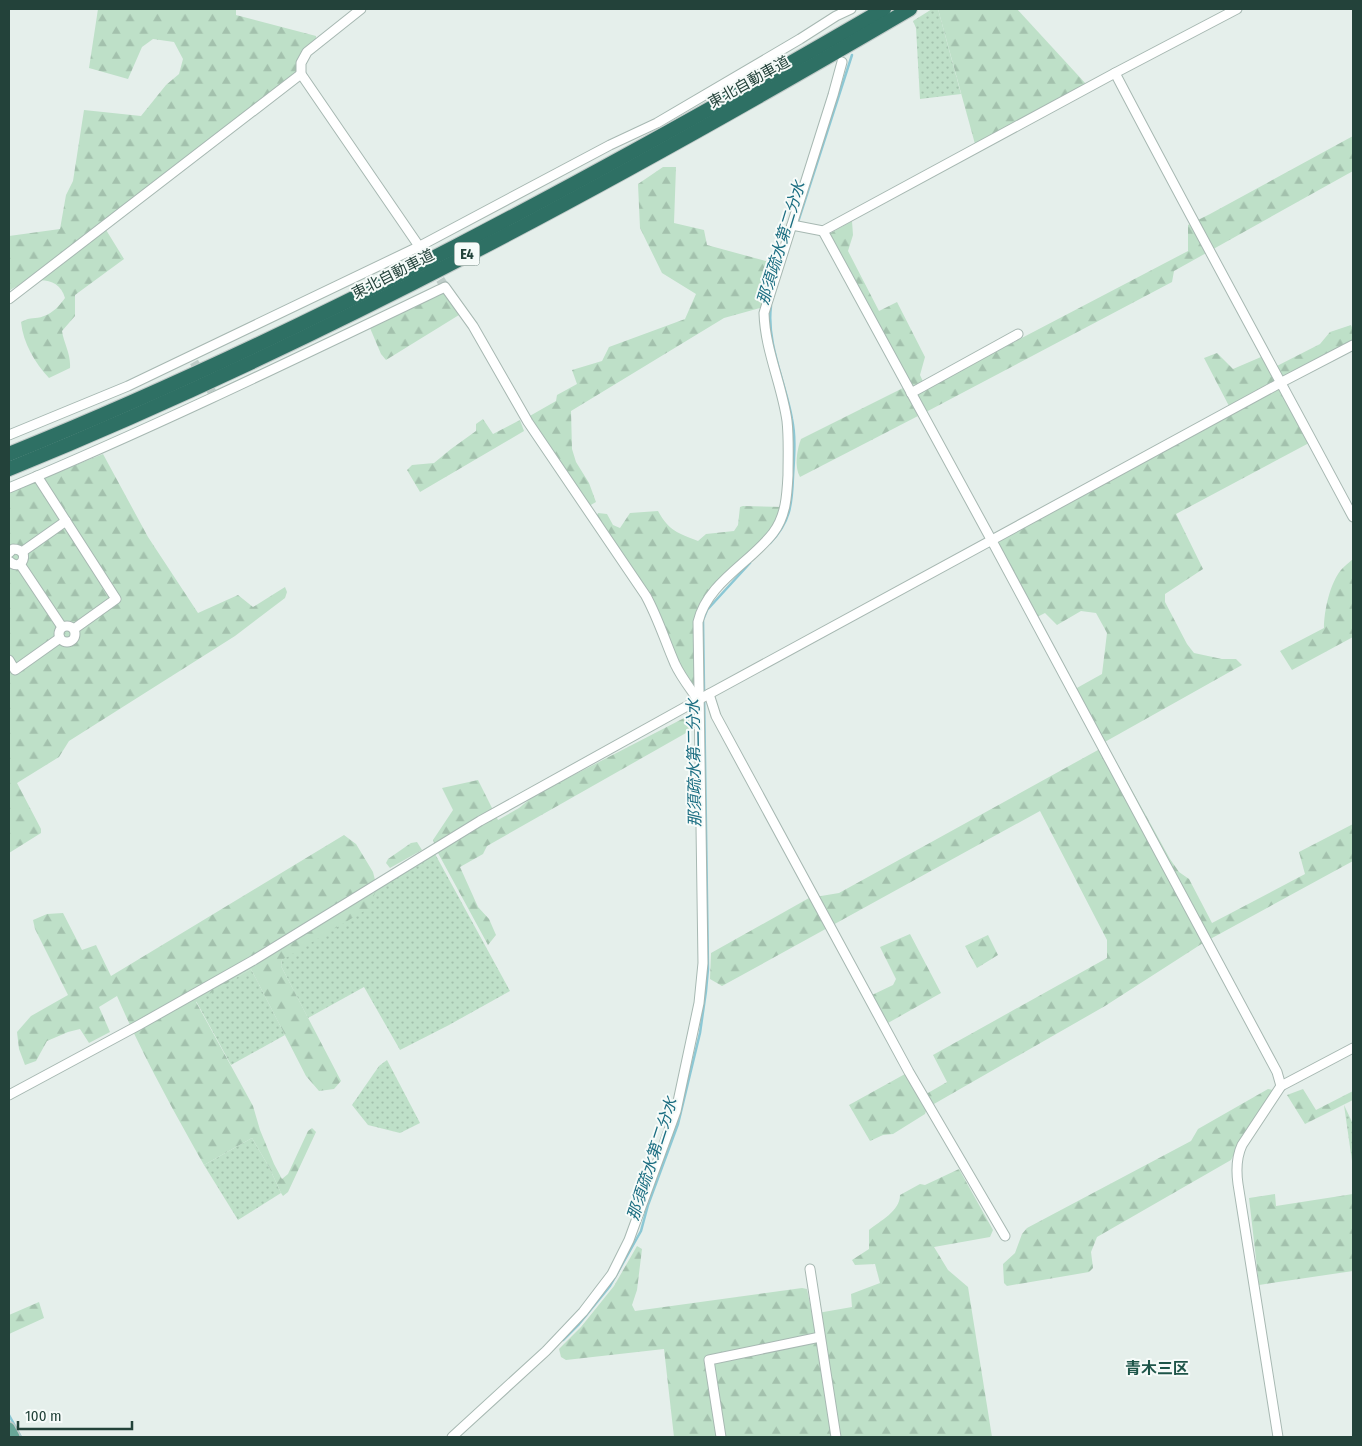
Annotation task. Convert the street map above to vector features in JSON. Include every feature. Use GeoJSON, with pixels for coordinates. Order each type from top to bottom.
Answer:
{"type":"FeatureCollection","features":[{"type":"Feature","properties":{"kind":"highway","name":"東北自動車道"},"geometry":{"type":"LineString","coordinates":[[9,454],[149,395],[352,299],[593,173],[884,9]]}},
{"type":"Feature","properties":{"kind":"highway","name":"東北自動車道"},"geometry":{"type":"LineString","coordinates":[[9,469],[156,406],[349,315],[592,189],[910,9]]}},
{"type":"Feature","properties":{"kind":"main road"},"geometry":{"type":"LineString","coordinates":[[9,1428],[14,1437]]}},
{"type":"Feature","properties":{"kind":"street"},"geometry":{"type":"LineString","coordinates":[[360,9],[307,52],[302,63],[302,74],[421,249]]}},
{"type":"Feature","properties":{"kind":"street"},"geometry":{"type":"LineString","coordinates":[[792,225],[823,232],[1114,73],[1236,9]]}},
{"type":"Feature","properties":{"kind":"street"},"geometry":{"type":"LineString","coordinates":[[9,435],[193,359],[421,249],[610,145],[657,123],[836,16],[852,12]]}},
{"type":"Feature","properties":{"kind":"street"},"geometry":{"type":"LineString","coordinates":[[452,1437],[546,1351],[583,1312],[612,1274],[629,1240],[676,1111],[699,1003],[703,963],[698,622],[700,613],[708,599],[774,532],[784,514],[788,491],[787,420],[766,333],[764,313],[842,62]]}},
{"type":"Feature","properties":{"kind":"street"},"geometry":{"type":"LineString","coordinates":[[1114,73],[1353,517]]}},
{"type":"Feature","properties":{"kind":"street"},"geometry":{"type":"LineString","coordinates":[[9,299],[302,74]]}},
{"type":"Feature","properties":{"kind":"street"},"geometry":{"type":"LineString","coordinates":[[823,232],[992,541],[1277,1072],[1281,1086]]}},
{"type":"Feature","properties":{"kind":"street"},"geometry":{"type":"LineString","coordinates":[[9,488],[111,445],[445,286],[473,326],[528,422],[646,596],[656,613],[675,665],[698,700]]}},
{"type":"Feature","properties":{"kind":"street"},"geometry":{"type":"LineString","coordinates":[[912,393],[1018,334]]}},
{"type":"Feature","properties":{"kind":"street"},"geometry":{"type":"LineString","coordinates":[[9,1095],[140,1025],[254,960],[468,828],[698,700],[1353,345]]}},
{"type":"Feature","properties":{"kind":"street"},"geometry":{"type":"LineString","coordinates":[[38,476],[116,599],[74,629]]}},
{"type":"Feature","properties":{"kind":"street"},"geometry":{"type":"LineString","coordinates":[[22,552],[66,521]]}},
{"type":"Feature","properties":{"kind":"street"},"geometry":{"type":"LineString","coordinates":[[9,550],[16,549],[22,552],[24,558],[20,564],[14,565],[9,561]]}},
{"type":"Feature","properties":{"kind":"street"},"geometry":{"type":"LineString","coordinates":[[20,564],[62,627]]}},
{"type":"Feature","properties":{"kind":"street"},"geometry":{"type":"LineString","coordinates":[[62,627],[70,626],[74,629]]}},
{"type":"Feature","properties":{"kind":"street"},"geometry":{"type":"LineString","coordinates":[[62,627],[59,632],[60,638],[66,642],[72,640],[75,633],[74,629]]}},
{"type":"Feature","properties":{"kind":"street"},"geometry":{"type":"LineString","coordinates":[[9,660],[15,670],[60,638]]}},
{"type":"Feature","properties":{"kind":"street"},"geometry":{"type":"LineString","coordinates":[[709,694],[716,716],[909,1072],[1005,1236]]}},
{"type":"Feature","properties":{"kind":"street"},"geometry":{"type":"LineString","coordinates":[[1278,1437],[1237,1170],[1238,1156],[1242,1145],[1281,1086],[1353,1048]]}},
{"type":"Feature","properties":{"kind":"street"},"geometry":{"type":"LineString","coordinates":[[810,1269],[836,1437]]}},
{"type":"Feature","properties":{"kind":"street"},"geometry":{"type":"LineString","coordinates":[[720,1437],[709,1360],[820,1338]]}},
{"type":"Feature","properties":{"kind":"green space"},"geometry":{"type":"Polygon","coordinates":[[[98,9],[236,9],[236,15],[316,36],[316,42],[300,73],[103,225],[124,259],[75,295],[75,316],[62,331],[70,368],[49,378],[39,366],[24,338],[21,322],[47,315],[56,309],[65,298],[56,284],[41,280],[24,283],[9,291],[9,236],[60,229],[66,195],[73,181],[84,110],[141,116],[166,85],[179,74],[183,59],[174,42],[153,39],[142,47],[128,79],[89,68],[98,9]]]}},
{"type":"Feature","properties":{"kind":"green space"},"geometry":{"type":"Polygon","coordinates":[[[932,9],[938,9],[961,94],[920,99],[916,28],[913,21],[932,9]]]}},
{"type":"Feature","properties":{"kind":"green space"},"geometry":{"type":"Polygon","coordinates":[[[938,9],[1017,9],[1086,84],[975,144],[938,9]]]}},
{"type":"Feature","properties":{"kind":"green space"},"geometry":{"type":"Polygon","coordinates":[[[1353,136],[1353,171],[1174,271],[1172,282],[926,412],[829,234],[852,221],[853,235],[848,251],[879,311],[897,302],[925,357],[920,375],[926,388],[1188,251],[1188,225],[1353,136]]]}},
{"type":"Feature","properties":{"kind":"green space"},"geometry":{"type":"Polygon","coordinates":[[[663,167],[676,167],[674,223],[704,230],[707,245],[773,263],[774,267],[760,308],[724,318],[571,411],[572,449],[576,462],[589,483],[596,502],[589,506],[528,417],[556,401],[557,395],[577,384],[572,370],[602,361],[609,347],[685,319],[696,294],[662,273],[640,228],[638,184],[663,167]]]}},
{"type":"Feature","properties":{"kind":"green space"},"geometry":{"type":"Polygon","coordinates":[[[444,291],[459,315],[386,360],[381,354],[370,328],[444,291]]]}},
{"type":"Feature","properties":{"kind":"green space"},"geometry":{"type":"Polygon","coordinates":[[[1351,325],[1353,341],[1229,406],[1204,358],[1217,353],[1233,369],[1261,357],[1271,369],[1320,344],[1330,332],[1351,325]]]}},
{"type":"Feature","properties":{"kind":"green space"},"geometry":{"type":"Polygon","coordinates":[[[1279,387],[1309,443],[1176,514],[1203,569],[1165,594],[1165,602],[1187,644],[1194,653],[1222,659],[1236,659],[1242,665],[1103,743],[1075,689],[1102,674],[1107,633],[1096,613],[1081,611],[1057,625],[1045,613],[1037,617],[998,546],[1000,540],[1279,387]]]}},
{"type":"Feature","properties":{"kind":"green space"},"geometry":{"type":"Polygon","coordinates":[[[903,388],[918,416],[800,477],[797,468],[797,458],[801,439],[903,388]]]}},
{"type":"Feature","properties":{"kind":"green space"},"geometry":{"type":"Polygon","coordinates":[[[483,419],[493,434],[520,420],[524,431],[420,492],[407,470],[412,465],[434,463],[476,431],[476,424],[483,419]]]}},
{"type":"Feature","properties":{"kind":"green space"},"geometry":{"type":"Polygon","coordinates":[[[103,454],[148,537],[198,613],[238,595],[253,607],[285,587],[287,592],[285,598],[235,636],[69,741],[59,757],[17,783],[41,829],[41,833],[9,853],[9,492],[103,454]]]}},
{"type":"Feature","properties":{"kind":"green space"},"geometry":{"type":"Polygon","coordinates":[[[740,507],[783,507],[771,533],[708,594],[696,612],[695,684],[693,687],[687,680],[667,638],[596,518],[598,513],[607,514],[613,525],[620,528],[630,513],[658,511],[670,527],[698,541],[706,534],[734,531],[738,525],[740,507]]]}},
{"type":"Feature","properties":{"kind":"green space"},"geometry":{"type":"Polygon","coordinates":[[[1353,559],[1353,637],[1292,670],[1280,651],[1324,628],[1326,606],[1334,582],[1342,569],[1353,559]]]}},
{"type":"Feature","properties":{"kind":"green space"},"geometry":{"type":"Polygon","coordinates":[[[688,716],[693,729],[487,846],[483,854],[460,867],[478,907],[489,919],[496,935],[488,945],[438,853],[433,840],[453,810],[442,788],[478,780],[498,820],[519,808],[535,795],[688,716]]]}},
{"type":"Feature","properties":{"kind":"green space"},"geometry":{"type":"Polygon","coordinates":[[[1107,745],[1170,859],[1179,872],[1189,879],[1212,923],[1305,874],[1299,852],[1353,824],[1353,861],[1203,943],[1105,1006],[927,1108],[925,1114],[893,1134],[883,1135],[870,1141],[849,1105],[905,1074],[908,1074],[921,1097],[947,1082],[933,1055],[1107,958],[1107,940],[1040,811],[722,986],[710,979],[711,953],[809,898],[839,893],[1107,745]]]}},
{"type":"Feature","properties":{"kind":"green space"},"geometry":{"type":"Polygon","coordinates":[[[344,835],[356,844],[373,872],[377,888],[369,908],[282,960],[281,966],[341,1081],[334,1089],[319,1091],[306,1076],[251,969],[196,1002],[253,1106],[260,1130],[282,1179],[288,1174],[308,1131],[312,1128],[316,1132],[288,1192],[283,1196],[252,1138],[204,1165],[169,1103],[117,996],[99,1007],[110,1032],[89,1043],[80,1029],[68,1032],[47,1041],[36,1061],[25,1065],[19,1049],[17,1032],[31,1016],[68,995],[35,929],[33,920],[47,914],[63,913],[82,950],[96,945],[111,976],[344,835]]]}},
{"type":"Feature","properties":{"kind":"green space"},"geometry":{"type":"Polygon","coordinates":[[[417,842],[422,850],[390,868],[386,863],[388,859],[411,843],[417,842]]]}},
{"type":"Feature","properties":{"kind":"green space"},"geometry":{"type":"Polygon","coordinates":[[[434,852],[510,991],[400,1050],[364,987],[308,1018],[281,966],[282,960],[377,888],[434,852]]]}},
{"type":"Feature","properties":{"kind":"green space"},"geometry":{"type":"Polygon","coordinates":[[[910,934],[941,993],[888,1023],[872,995],[893,985],[896,979],[880,947],[910,934]]]}},
{"type":"Feature","properties":{"kind":"green space"},"geometry":{"type":"Polygon","coordinates":[[[988,935],[998,955],[977,968],[965,946],[988,935]]]}},
{"type":"Feature","properties":{"kind":"green space"},"geometry":{"type":"Polygon","coordinates":[[[251,969],[285,1035],[231,1065],[196,1001],[251,969]]]}},
{"type":"Feature","properties":{"kind":"green space"},"geometry":{"type":"Polygon","coordinates":[[[387,1060],[420,1123],[400,1133],[368,1125],[352,1105],[379,1066],[387,1060]]]}},
{"type":"Feature","properties":{"kind":"green space"},"geometry":{"type":"Polygon","coordinates":[[[1268,1089],[1273,1090],[1231,1160],[1097,1237],[1091,1252],[1093,1268],[1089,1272],[1007,1286],[1004,1283],[1003,1264],[1015,1253],[1022,1234],[1027,1228],[1191,1141],[1198,1129],[1268,1089]]]}},
{"type":"Feature","properties":{"kind":"green space"},"geometry":{"type":"Polygon","coordinates":[[[1303,1089],[1316,1110],[1353,1091],[1353,1100],[1305,1124],[1287,1095],[1303,1089]]]}},
{"type":"Feature","properties":{"kind":"green space"},"geometry":{"type":"Polygon","coordinates":[[[1344,1105],[1353,1124],[1353,1168],[1344,1105]]]}},
{"type":"Feature","properties":{"kind":"green space"},"geometry":{"type":"Polygon","coordinates":[[[252,1138],[269,1167],[281,1193],[238,1220],[204,1165],[252,1138]]]}},
{"type":"Feature","properties":{"kind":"green space"},"geometry":{"type":"Polygon","coordinates":[[[959,1169],[993,1230],[990,1237],[934,1247],[948,1270],[968,1287],[992,1437],[674,1437],[664,1349],[566,1360],[561,1357],[559,1349],[581,1327],[614,1286],[637,1246],[642,1249],[637,1290],[632,1305],[635,1311],[802,1288],[807,1289],[812,1314],[852,1307],[851,1294],[880,1283],[875,1264],[855,1265],[852,1260],[869,1249],[869,1230],[893,1211],[897,1206],[900,1195],[920,1184],[925,1185],[959,1169]]]}},
{"type":"Feature","properties":{"kind":"green space"},"geometry":{"type":"Polygon","coordinates":[[[1275,1194],[1276,1206],[1353,1194],[1353,1271],[1259,1285],[1249,1198],[1275,1194]]]}},
{"type":"Feature","properties":{"kind":"green space"},"geometry":{"type":"Polygon","coordinates":[[[39,1302],[44,1318],[9,1334],[9,1315],[39,1302]]]}},
{"type":"Feature","properties":{"kind":"waterway","name":"那須疏水第二分水"},"geometry":{"type":"LineString","coordinates":[[797,225],[852,55]]}},
{"type":"Feature","properties":{"kind":"waterway","name":"那須疏水第二分水"},"geometry":{"type":"LineString","coordinates":[[770,543],[777,536],[789,513],[792,496],[794,448],[792,419],[771,334],[771,306]]}},
{"type":"Feature","properties":{"kind":"waterway","name":"那須疏水第二分水"},"geometry":{"type":"LineString","coordinates":[[563,1340],[579,1324],[610,1286],[641,1231],[648,1205],[678,1124],[700,1033],[708,969],[703,620],[707,610],[750,563]]}},
{"type":"Feature","properties":{"kind":"waterway"},"geometry":{"type":"LineString","coordinates":[[9,1415],[21,1437]]}},
{"type":"Feature","properties":{"kind":"tunnel"},"geometry":{"type":"LineString","coordinates":[[433,268],[445,287]]}},
{"type":"Feature","properties":{"kind":"tunnel"},"geometry":{"type":"LineString","coordinates":[[194,362],[212,392]]}},
{"type":"Feature","properties":{"kind":"district","name":"青木三区"},"geometry":{"type":"Point","coordinates":[1157,1368]}}]}
